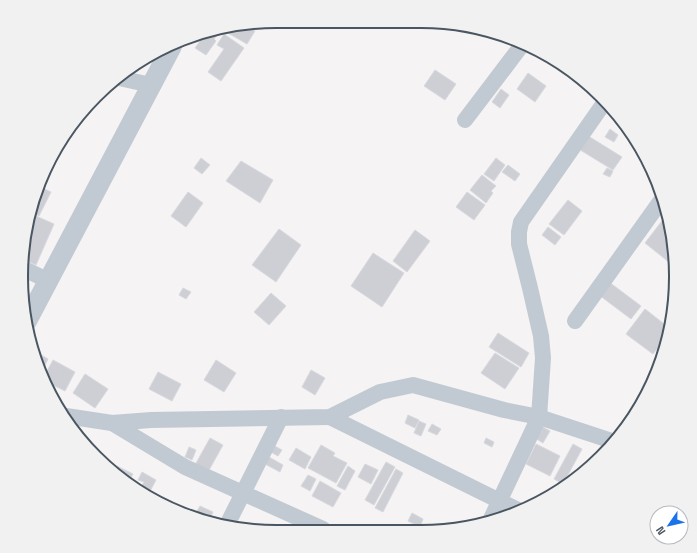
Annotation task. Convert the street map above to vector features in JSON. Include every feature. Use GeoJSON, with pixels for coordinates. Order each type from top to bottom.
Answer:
{"type":"FeatureCollection","features":[{"type":"Feature","properties":{"kind":"street"},"geometry":{"type":"LineString","coordinates":[[465,120],[520,49]]}},
{"type":"Feature","properties":{"kind":"street"},"geometry":{"type":"LineString","coordinates":[[31,314],[168,54]]}},
{"type":"Feature","properties":{"kind":"street"},"geometry":{"type":"LineString","coordinates":[[125,79],[151,85]]}},
{"type":"Feature","properties":{"kind":"street"},"geometry":{"type":"LineString","coordinates":[[494,514],[539,417],[543,358],[530,288],[519,244],[521,222],[601,107]]}},
{"type":"Feature","properties":{"kind":"street"},"geometry":{"type":"LineString","coordinates":[[575,321],[658,204]]}},
{"type":"Feature","properties":{"kind":"street"},"geometry":{"type":"LineString","coordinates":[[28,271],[49,281]]}},
{"type":"Feature","properties":{"kind":"street"},"geometry":{"type":"LineString","coordinates":[[330,417],[380,392],[413,385],[504,410],[539,417],[607,440]]}},
{"type":"Feature","properties":{"kind":"street"},"geometry":{"type":"LineString","coordinates":[[71,417],[112,423],[151,420],[330,417],[513,507]]}},
{"type":"Feature","properties":{"kind":"street"},"geometry":{"type":"LineString","coordinates":[[229,520],[281,417]]}},
{"type":"Feature","properties":{"kind":"street"},"geometry":{"type":"LineString","coordinates":[[112,423],[185,467],[314,525]]}},
{"type":"Feature","properties":{"kind":"building"},"geometry":{"type":"Polygon","coordinates":[[[252,29],[255,31],[247,44],[228,33],[252,29]]]}},
{"type":"Feature","properties":{"kind":"building"},"geometry":{"type":"Polygon","coordinates":[[[224,34],[244,48],[221,81],[208,72],[224,49],[217,45],[224,34]]]}},
{"type":"Feature","properties":{"kind":"building"},"geometry":{"type":"Polygon","coordinates":[[[217,35],[214,39],[216,41],[206,55],[195,48],[201,40],[217,35]]]}},
{"type":"Feature","properties":{"kind":"building"},"geometry":{"type":"Polygon","coordinates":[[[435,70],[456,84],[445,100],[424,86],[435,70]]]}},
{"type":"Feature","properties":{"kind":"building"},"geometry":{"type":"Polygon","coordinates":[[[528,73],[546,86],[535,102],[517,89],[528,73]]]}},
{"type":"Feature","properties":{"kind":"building"},"geometry":{"type":"Polygon","coordinates":[[[501,89],[509,95],[500,108],[492,102],[501,89]]]}},
{"type":"Feature","properties":{"kind":"building"},"geometry":{"type":"Polygon","coordinates":[[[610,129],[618,135],[614,142],[605,137],[610,129]]]}},
{"type":"Feature","properties":{"kind":"building"},"geometry":{"type":"Polygon","coordinates":[[[585,134],[622,157],[613,170],[577,148],[585,134]]]}},
{"type":"Feature","properties":{"kind":"building"},"geometry":{"type":"Polygon","coordinates":[[[201,158],[210,165],[202,174],[194,168],[201,158]]]}},
{"type":"Feature","properties":{"kind":"building"},"geometry":{"type":"Polygon","coordinates":[[[496,158],[505,165],[494,181],[484,174],[496,158]]]}},
{"type":"Feature","properties":{"kind":"building"},"geometry":{"type":"Polygon","coordinates":[[[241,161],[273,180],[260,203],[226,181],[241,161]]]}},
{"type":"Feature","properties":{"kind":"building"},"geometry":{"type":"Polygon","coordinates":[[[508,165],[520,174],[515,181],[502,172],[508,165]]]}},
{"type":"Feature","properties":{"kind":"building"},"geometry":{"type":"Polygon","coordinates":[[[607,168],[613,171],[610,177],[603,174],[607,168]]]}},
{"type":"Feature","properties":{"kind":"building"},"geometry":{"type":"Polygon","coordinates":[[[482,175],[496,186],[491,191],[493,193],[486,203],[470,190],[482,175]]]}},
{"type":"Feature","properties":{"kind":"building"},"geometry":{"type":"Polygon","coordinates":[[[44,189],[51,192],[39,216],[36,214],[44,189]]]}},
{"type":"Feature","properties":{"kind":"building"},"geometry":{"type":"Polygon","coordinates":[[[188,192],[203,203],[186,227],[171,216],[188,192]]]}},
{"type":"Feature","properties":{"kind":"building"},"geometry":{"type":"Polygon","coordinates":[[[467,192],[485,205],[474,220],[456,207],[467,192]]]}},
{"type":"Feature","properties":{"kind":"building"},"geometry":{"type":"Polygon","coordinates":[[[568,200],[582,211],[564,235],[549,224],[568,200]]]}},
{"type":"Feature","properties":{"kind":"building"},"geometry":{"type":"Polygon","coordinates":[[[36,216],[54,224],[36,265],[29,262],[30,244],[36,216]]]}},
{"type":"Feature","properties":{"kind":"building"},"geometry":{"type":"Polygon","coordinates":[[[663,220],[667,244],[668,261],[645,243],[663,220]]]}},
{"type":"Feature","properties":{"kind":"building"},"geometry":{"type":"Polygon","coordinates":[[[548,227],[561,237],[555,245],[542,235],[548,227]]]}},
{"type":"Feature","properties":{"kind":"building"},"geometry":{"type":"Polygon","coordinates":[[[279,229],[301,245],[276,282],[252,265],[279,229]]]}},
{"type":"Feature","properties":{"kind":"building"},"geometry":{"type":"Polygon","coordinates":[[[415,230],[430,241],[407,272],[393,261],[415,230]]]}},
{"type":"Feature","properties":{"kind":"building"},"geometry":{"type":"Polygon","coordinates":[[[373,253],[404,273],[382,307],[351,286],[373,253]]]}},
{"type":"Feature","properties":{"kind":"building"},"geometry":{"type":"Polygon","coordinates":[[[609,282],[641,306],[631,319],[599,295],[609,282]]]}},
{"type":"Feature","properties":{"kind":"building"},"geometry":{"type":"Polygon","coordinates":[[[183,288],[191,292],[186,299],[179,295],[183,288]]]}},
{"type":"Feature","properties":{"kind":"building"},"geometry":{"type":"Polygon","coordinates":[[[271,293],[286,306],[269,325],[254,312],[271,293]]]}},
{"type":"Feature","properties":{"kind":"building"},"geometry":{"type":"Polygon","coordinates":[[[645,309],[664,324],[659,346],[653,354],[626,334],[645,309]]]}},
{"type":"Feature","properties":{"kind":"building"},"geometry":{"type":"Polygon","coordinates":[[[498,333],[529,353],[521,367],[489,347],[498,333]]]}},
{"type":"Feature","properties":{"kind":"building"},"geometry":{"type":"Polygon","coordinates":[[[495,353],[519,368],[505,389],[481,373],[495,353]]]}},
{"type":"Feature","properties":{"kind":"building"},"geometry":{"type":"Polygon","coordinates":[[[40,354],[48,359],[45,366],[40,354]]]}},
{"type":"Feature","properties":{"kind":"building"},"geometry":{"type":"Polygon","coordinates":[[[53,360],[75,372],[65,391],[54,385],[47,372],[53,360]]]}},
{"type":"Feature","properties":{"kind":"building"},"geometry":{"type":"Polygon","coordinates":[[[216,360],[236,373],[224,392],[204,380],[216,360]]]}},
{"type":"Feature","properties":{"kind":"building"},"geometry":{"type":"Polygon","coordinates":[[[311,370],[325,378],[315,395],[302,387],[311,370]]]}},
{"type":"Feature","properties":{"kind":"building"},"geometry":{"type":"Polygon","coordinates":[[[158,372],[181,384],[172,401],[149,389],[158,372]]]}},
{"type":"Feature","properties":{"kind":"building"},"geometry":{"type":"Polygon","coordinates":[[[85,374],[108,389],[95,408],[73,393],[85,374]]]}},
{"type":"Feature","properties":{"kind":"building"},"geometry":{"type":"Polygon","coordinates":[[[408,415],[419,420],[415,428],[405,423],[408,415]]]}},
{"type":"Feature","properties":{"kind":"building"},"geometry":{"type":"Polygon","coordinates":[[[419,421],[426,424],[421,436],[414,433],[419,421]]]}},
{"type":"Feature","properties":{"kind":"building"},"geometry":{"type":"Polygon","coordinates":[[[432,424],[441,429],[437,435],[428,431],[432,424]]]}},
{"type":"Feature","properties":{"kind":"building"},"geometry":{"type":"Polygon","coordinates":[[[541,426],[550,431],[543,443],[535,438],[541,426]]]}},
{"type":"Feature","properties":{"kind":"building"},"geometry":{"type":"Polygon","coordinates":[[[210,438],[223,445],[208,472],[195,465],[210,438]]]}},
{"type":"Feature","properties":{"kind":"building"},"geometry":{"type":"Polygon","coordinates":[[[486,438],[494,442],[492,447],[484,443],[486,438]]]}},
{"type":"Feature","properties":{"kind":"building"},"geometry":{"type":"Polygon","coordinates":[[[536,444],[560,456],[550,476],[526,464],[536,444]]]}},
{"type":"Feature","properties":{"kind":"building"},"geometry":{"type":"Polygon","coordinates":[[[573,444],[582,449],[566,478],[560,482],[554,479],[573,444]]]}},
{"type":"Feature","properties":{"kind":"building"},"geometry":{"type":"Polygon","coordinates":[[[273,445],[282,450],[278,456],[269,451],[273,445]]]}},
{"type":"Feature","properties":{"kind":"building"},"geometry":{"type":"Polygon","coordinates":[[[321,445],[335,453],[333,456],[347,463],[336,483],[308,468],[321,445]]]}},
{"type":"Feature","properties":{"kind":"building"},"geometry":{"type":"Polygon","coordinates":[[[189,447],[196,450],[192,460],[185,457],[189,447]]]}},
{"type":"Feature","properties":{"kind":"building"},"geometry":{"type":"Polygon","coordinates":[[[296,448],[311,457],[305,469],[289,460],[296,448]]]}},
{"type":"Feature","properties":{"kind":"building"},"geometry":{"type":"Polygon","coordinates":[[[269,457],[283,465],[280,472],[265,464],[269,457]]]}},
{"type":"Feature","properties":{"kind":"building"},"geometry":{"type":"Polygon","coordinates":[[[386,462],[395,467],[374,505],[365,500],[386,462]]]}},
{"type":"Feature","properties":{"kind":"building"},"geometry":{"type":"Polygon","coordinates":[[[365,464],[378,470],[371,484],[358,477],[365,464]]]}},
{"type":"Feature","properties":{"kind":"building"},"geometry":{"type":"Polygon","coordinates":[[[117,466],[133,474],[131,478],[125,474],[117,466]]]}},
{"type":"Feature","properties":{"kind":"building"},"geometry":{"type":"Polygon","coordinates":[[[348,466],[355,471],[345,490],[337,486],[348,466]]]}},
{"type":"Feature","properties":{"kind":"building"},"geometry":{"type":"Polygon","coordinates":[[[396,469],[403,473],[383,512],[375,508],[396,469]]]}},
{"type":"Feature","properties":{"kind":"building"},"geometry":{"type":"Polygon","coordinates":[[[142,472],[156,480],[150,491],[142,486],[144,482],[138,480],[142,472]]]}},
{"type":"Feature","properties":{"kind":"building"},"geometry":{"type":"Polygon","coordinates":[[[308,475],[316,479],[310,491],[301,486],[308,475]]]}},
{"type":"Feature","properties":{"kind":"building"},"geometry":{"type":"Polygon","coordinates":[[[320,481],[341,493],[333,507],[312,496],[320,481]]]}},
{"type":"Feature","properties":{"kind":"building"},"geometry":{"type":"Polygon","coordinates":[[[200,506],[213,512],[211,517],[197,512],[200,506]]]}},
{"type":"Feature","properties":{"kind":"building"},"geometry":{"type":"Polygon","coordinates":[[[412,513],[423,519],[421,525],[416,525],[408,521],[412,513]]]}}]}
